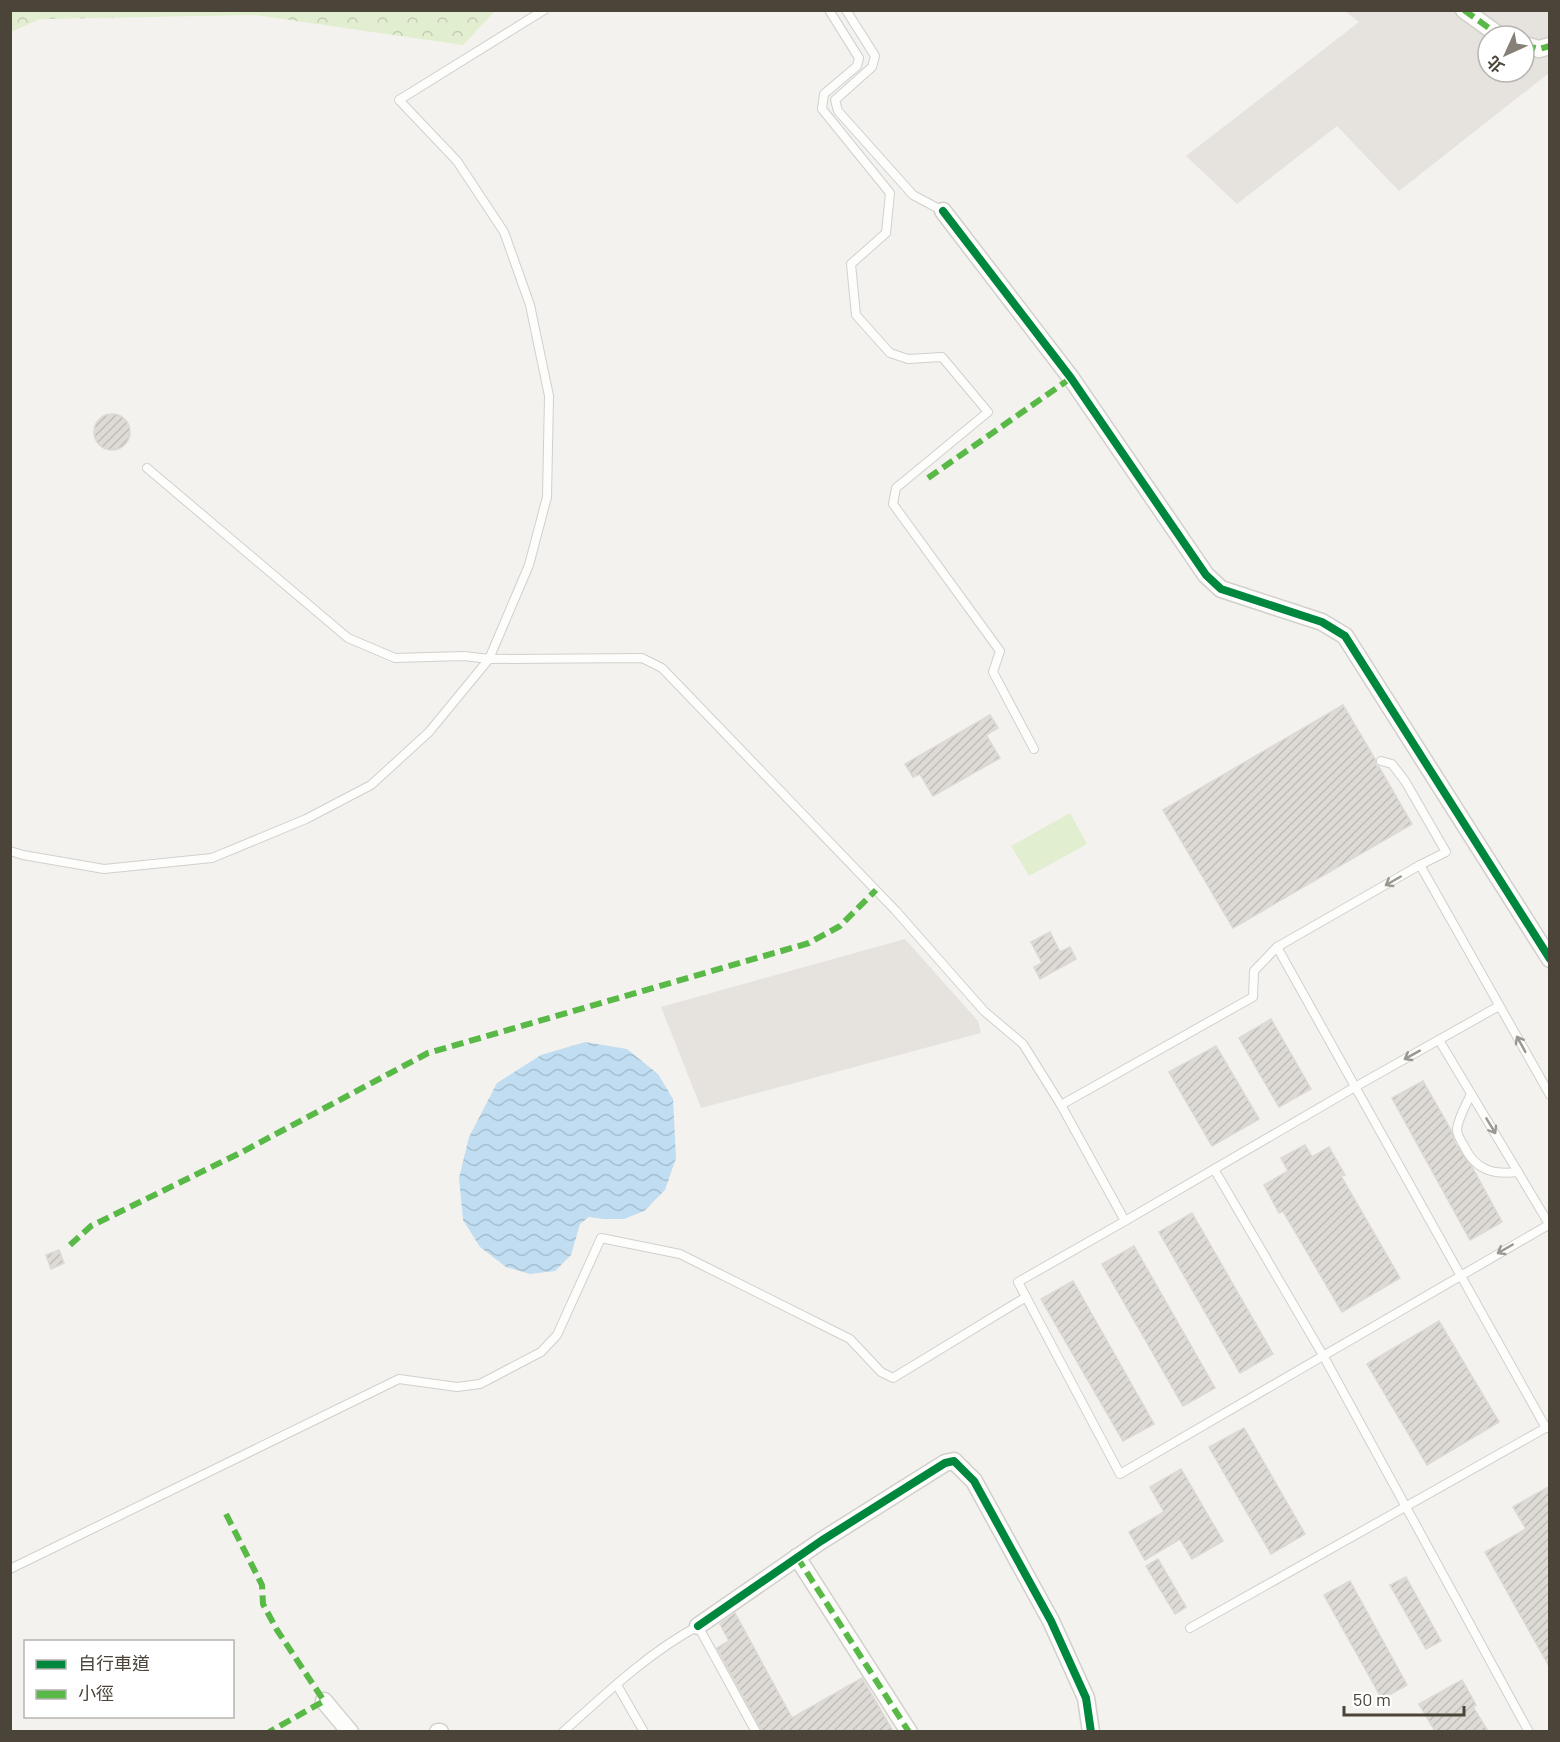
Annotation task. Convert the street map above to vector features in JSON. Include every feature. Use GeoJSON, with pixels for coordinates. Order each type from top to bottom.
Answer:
{"type":"FeatureCollection","features":[{"type":"Feature","properties":{"kind":"street"},"geometry":{"type":"LineString","coordinates":[[1464,10],[1483,24]]}},
{"type":"Feature","properties":{"kind":"street"},"geometry":{"type":"LineString","coordinates":[[943,211],[1071,378],[1206,575],[1221,589],[1322,622],[1345,636],[1550,959]]}},
{"type":"Feature","properties":{"kind":"street"},"geometry":{"type":"LineString","coordinates":[[698,1626],[798,1557],[945,1463],[954,1461],[974,1481],[1051,1621],[1086,1698],[1091,1731]]}},
{"type":"Feature","properties":{"kind":"street"},"geometry":{"type":"LineString","coordinates":[[798,1557],[909,1731]]}},
{"type":"Feature","properties":{"kind":"street"},"geometry":{"type":"LineString","coordinates":[[324,1701],[350,1731]]}},
{"type":"Feature","properties":{"kind":"lane"},"geometry":{"type":"LineString","coordinates":[[10,851],[104,869],[212,858],[306,819],[371,785],[429,732],[489,659],[529,565],[547,497],[549,396],[530,305],[504,232],[457,161],[399,100],[544,10]]}},
{"type":"Feature","properties":{"kind":"lane"},"geometry":{"type":"LineString","coordinates":[[829,10],[859,58],[857,66],[824,94],[822,109],[890,193],[886,233],[851,264],[856,315],[890,353],[908,359],[942,357],[988,412],[896,488],[893,504],[1000,651],[993,672],[1034,749]]}},
{"type":"Feature","properties":{"kind":"lane"},"geometry":{"type":"LineString","coordinates":[[846,10],[875,56],[872,68],[835,100],[838,111],[912,195],[943,211]]}},
{"type":"Feature","properties":{"kind":"lane"},"geometry":{"type":"LineString","coordinates":[[147,468],[348,638],[394,658],[464,656],[489,659],[642,658],[662,668],[896,911],[984,1011],[1023,1044],[1061,1105],[1125,1221]]}},
{"type":"Feature","properties":{"kind":"lane"},"geometry":{"type":"LineString","coordinates":[[1061,1105],[1253,997],[1254,971],[1277,947],[1446,852],[1405,781],[1392,764],[1381,761]]}},
{"type":"Feature","properties":{"kind":"lane"},"geometry":{"type":"LineString","coordinates":[[1420,865],[1550,1095]]}},
{"type":"Feature","properties":{"kind":"lane"},"geometry":{"type":"LineString","coordinates":[[1190,1628],[1548,1427],[1460,1275],[1277,947]]}},
{"type":"Feature","properties":{"kind":"lane"},"geometry":{"type":"LineString","coordinates":[[1439,1040],[1549,1224],[1120,1474],[1018,1282],[1355,1087],[1499,1006]]}},
{"type":"Feature","properties":{"kind":"lane"},"geometry":{"type":"LineString","coordinates":[[1471,1094],[1459,1120],[1457,1133],[1466,1150],[1476,1165],[1489,1172],[1506,1174],[1518,1172]]}},
{"type":"Feature","properties":{"kind":"lane"},"geometry":{"type":"LineString","coordinates":[[1214,1169],[1324,1356],[1529,1731]]}},
{"type":"Feature","properties":{"kind":"lane"},"geometry":{"type":"LineString","coordinates":[[10,1569],[399,1379],[457,1387],[480,1384],[541,1352],[557,1335],[601,1238],[680,1254],[850,1339],[881,1372],[893,1378],[1026,1297]]}},
{"type":"Feature","properties":{"kind":"lane"},"geometry":{"type":"LineString","coordinates":[[562,1731],[676,1638],[698,1626],[756,1731]]}},
{"type":"Feature","properties":{"kind":"lane"},"geometry":{"type":"LineString","coordinates":[[617,1685],[644,1731]]}},
{"type":"Feature","properties":{"kind":"shaded area"},"geometry":{"type":"Polygon","coordinates":[[[1345,11],[1549,11],[1549,73],[1536,83],[1536,24],[1476,24],[1476,84],[1535,84],[1399,191],[1337,126],[1237,204],[1186,156],[1359,22],[1345,11]]]}},
{"type":"Feature","properties":{"kind":"shaded area"},"geometry":{"type":"Polygon","coordinates":[[[905,939],[978,1021],[981,1033],[701,1108],[661,1007],[905,939]]]}},
{"type":"Feature","properties":{"kind":"green space"},"geometry":{"type":"Polygon","coordinates":[[[10,11],[495,11],[463,45],[255,15],[40,19],[11,32],[10,11]]]}},
{"type":"Feature","properties":{"kind":"green space"},"geometry":{"type":"Polygon","coordinates":[[[1070,813],[1087,844],[1029,876],[1011,846],[1070,813]]]}},
{"type":"Feature","properties":{"kind":"water"},"geometry":{"type":"Polygon","coordinates":[[[585,1042],[627,1049],[658,1074],[673,1099],[676,1158],[665,1190],[644,1211],[624,1219],[589,1217],[580,1224],[571,1255],[555,1271],[530,1274],[506,1267],[480,1247],[463,1220],[459,1178],[469,1137],[497,1083],[541,1055],[585,1042]]]}},
{"type":"Feature","properties":{"kind":"building"},"geometry":{"type":"Polygon","coordinates":[[[112,414],[125,419],[130,432],[125,445],[112,450],[99,445],[94,432],[99,419],[112,414]]]}},
{"type":"Feature","properties":{"kind":"building"},"geometry":{"type":"Polygon","coordinates":[[[1343,705],[1412,824],[1233,928],[1163,810],[1343,705]]]}},
{"type":"Feature","properties":{"kind":"building"},"geometry":{"type":"Polygon","coordinates":[[[990,715],[998,728],[986,735],[1000,758],[933,796],[920,774],[913,777],[905,764],[990,715]]]}},
{"type":"Feature","properties":{"kind":"building"},"geometry":{"type":"Polygon","coordinates":[[[1050,932],[1060,952],[1070,947],[1076,959],[1040,979],[1034,967],[1042,963],[1031,942],[1050,932]]]}},
{"type":"Feature","properties":{"kind":"building"},"geometry":{"type":"Polygon","coordinates":[[[1271,1019],[1311,1089],[1279,1107],[1239,1038],[1271,1019]]]}},
{"type":"Feature","properties":{"kind":"building"},"geometry":{"type":"Polygon","coordinates":[[[1216,1046],[1259,1119],[1212,1146],[1169,1072],[1216,1046]]]}},
{"type":"Feature","properties":{"kind":"building"},"geometry":{"type":"Polygon","coordinates":[[[1423,1081],[1451,1130],[1455,1143],[1472,1167],[1502,1222],[1470,1240],[1392,1098],[1423,1081]]]}},
{"type":"Feature","properties":{"kind":"building"},"geometry":{"type":"Polygon","coordinates":[[[1305,1145],[1312,1157],[1329,1147],[1345,1175],[1341,1176],[1400,1278],[1342,1312],[1283,1211],[1279,1213],[1264,1185],[1288,1171],[1281,1158],[1305,1145]]]}},
{"type":"Feature","properties":{"kind":"building"},"geometry":{"type":"Polygon","coordinates":[[[1192,1213],[1273,1354],[1240,1373],[1159,1232],[1192,1213]]]}},
{"type":"Feature","properties":{"kind":"building"},"geometry":{"type":"Polygon","coordinates":[[[1134,1246],[1215,1388],[1183,1406],[1102,1264],[1134,1246]]]}},
{"type":"Feature","properties":{"kind":"building"},"geometry":{"type":"Polygon","coordinates":[[[59,1250],[64,1263],[51,1269],[46,1255],[59,1250]]]}},
{"type":"Feature","properties":{"kind":"building"},"geometry":{"type":"Polygon","coordinates":[[[1073,1281],[1154,1424],[1123,1441],[1041,1299],[1073,1281]]]}},
{"type":"Feature","properties":{"kind":"building"},"geometry":{"type":"Polygon","coordinates":[[[1439,1321],[1499,1422],[1427,1465],[1367,1364],[1439,1321]]]}},
{"type":"Feature","properties":{"kind":"building"},"geometry":{"type":"Polygon","coordinates":[[[1244,1428],[1305,1534],[1271,1554],[1209,1447],[1244,1428]]]}},
{"type":"Feature","properties":{"kind":"building"},"geometry":{"type":"Polygon","coordinates":[[[1181,1469],[1223,1541],[1192,1559],[1180,1539],[1145,1560],[1129,1532],[1164,1512],[1150,1487],[1181,1469]]]}},
{"type":"Feature","properties":{"kind":"building"},"geometry":{"type":"Polygon","coordinates":[[[1550,1486],[1550,1668],[1485,1552],[1526,1529],[1513,1507],[1550,1486]]]}},
{"type":"Feature","properties":{"kind":"building"},"geometry":{"type":"Polygon","coordinates":[[[1158,1559],[1186,1607],[1175,1614],[1146,1566],[1158,1559]]]}},
{"type":"Feature","properties":{"kind":"building"},"geometry":{"type":"Polygon","coordinates":[[[1406,1577],[1441,1641],[1426,1649],[1390,1585],[1406,1577]]]}},
{"type":"Feature","properties":{"kind":"building"},"geometry":{"type":"Polygon","coordinates":[[[1350,1581],[1407,1685],[1382,1699],[1324,1595],[1350,1581]]]}},
{"type":"Feature","properties":{"kind":"building"},"geometry":{"type":"Polygon","coordinates":[[[735,1613],[792,1718],[862,1678],[893,1731],[762,1731],[717,1648],[729,1641],[720,1624],[735,1613]]]}},
{"type":"Feature","properties":{"kind":"building"},"geometry":{"type":"Polygon","coordinates":[[[1462,1680],[1476,1705],[1473,1707],[1488,1731],[1435,1731],[1419,1704],[1462,1680]]]}},
{"type":"Feature","properties":{"kind":"marked path"},"geometry":{"type":"LineString","coordinates":[[1464,10],[1483,24]]}},
{"type":"Feature","properties":{"kind":"marked path"},"geometry":{"type":"LineString","coordinates":[[1536,48],[1550,46]]}},
{"type":"Feature","properties":{"kind":"marked path"},"geometry":{"type":"LineString","coordinates":[[928,478],[1071,378]]}},
{"type":"Feature","properties":{"kind":"marked path"},"geometry":{"type":"LineString","coordinates":[[70,1245],[91,1226],[242,1152],[428,1053],[809,943],[840,926],[876,890]]}},
{"type":"Feature","properties":{"kind":"marked path"},"geometry":{"type":"LineString","coordinates":[[226,1514],[262,1585],[263,1604],[277,1630],[324,1701],[269,1732]]}},
{"type":"Feature","properties":{"kind":"marked path"},"geometry":{"type":"LineString","coordinates":[[797,1557],[909,1732]]}},
{"type":"Feature","properties":{"kind":"cycle path"},"geometry":{"type":"LineString","coordinates":[[943,211],[1071,378],[1206,575],[1221,589],[1322,622],[1345,636],[1550,959]]}},
{"type":"Feature","properties":{"kind":"cycle path"},"geometry":{"type":"LineString","coordinates":[[698,1626],[821,1541],[945,1463],[954,1461],[974,1481],[1051,1621],[1086,1698],[1091,1732]]}}]}
